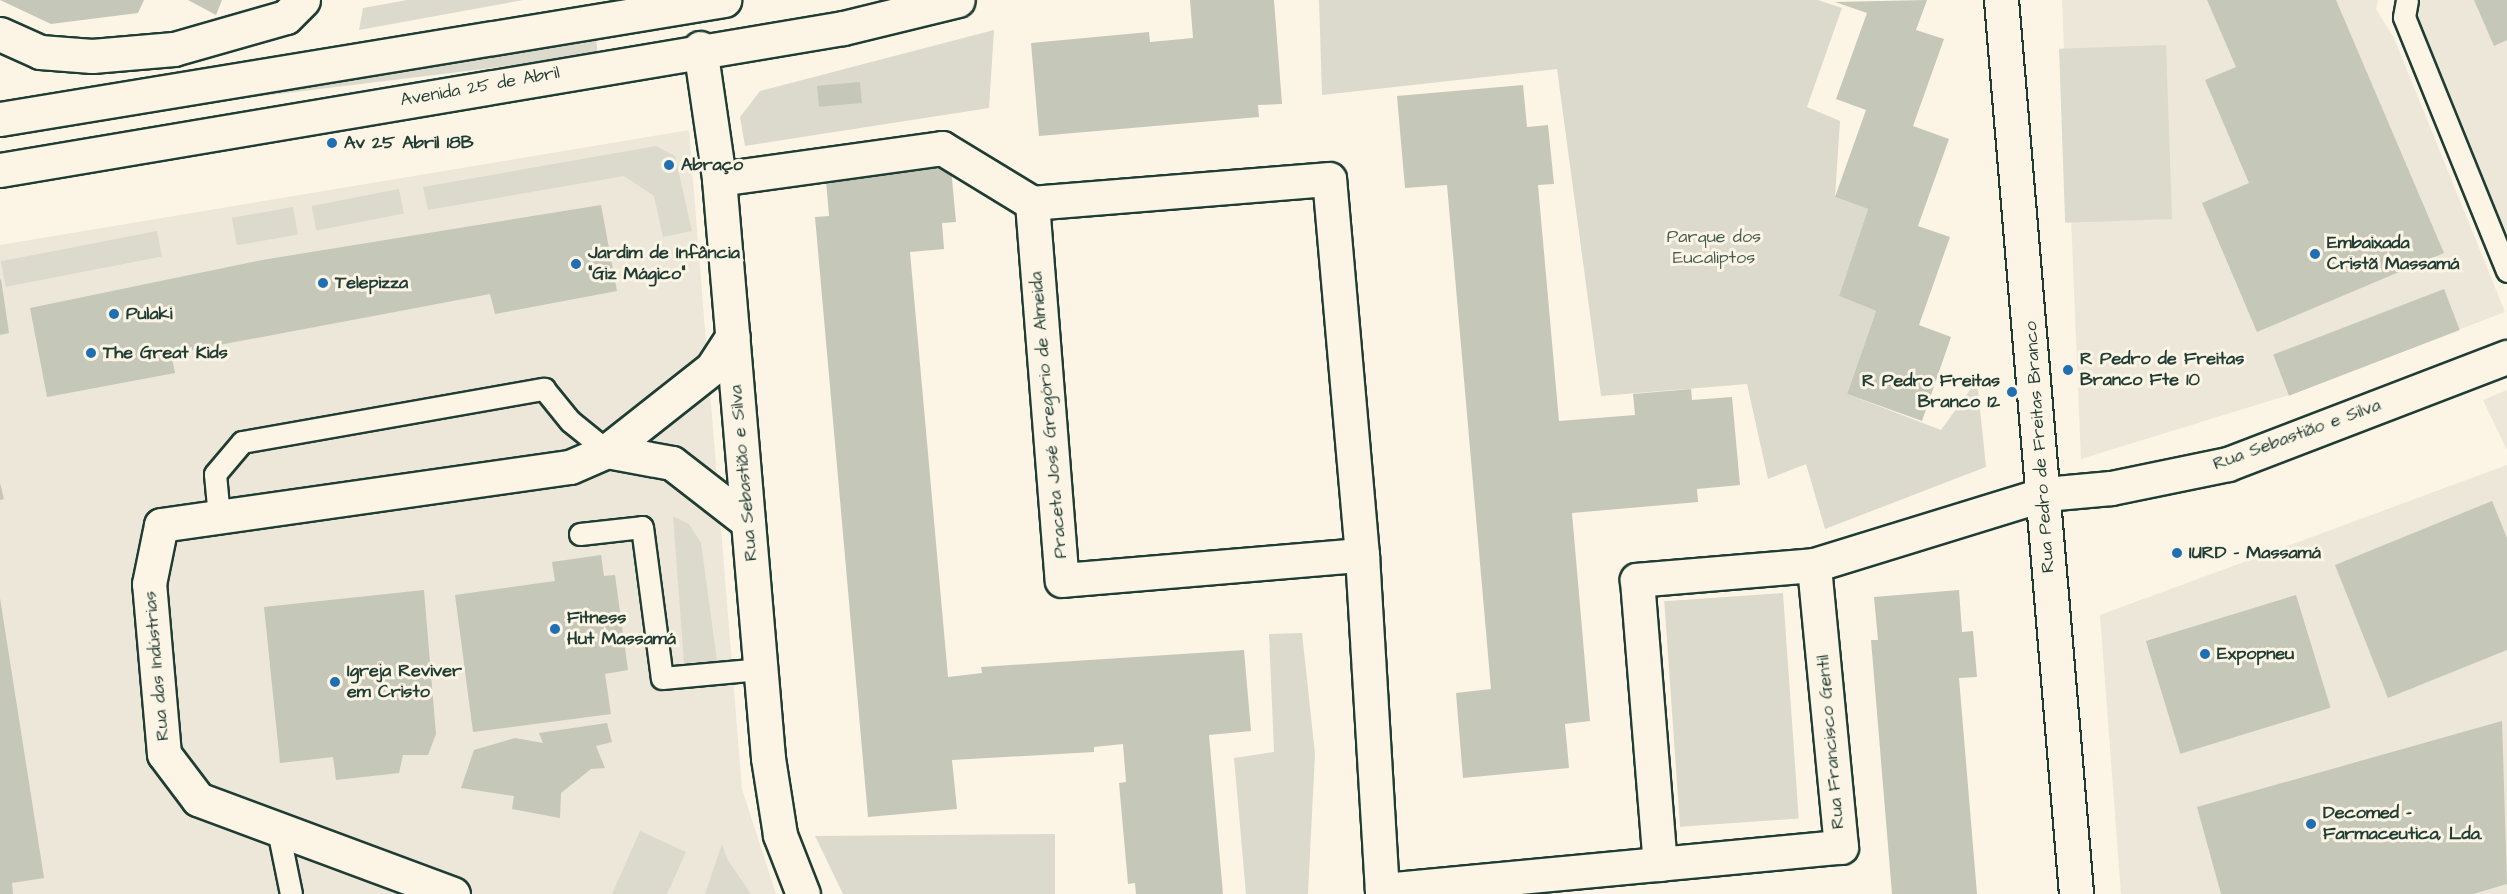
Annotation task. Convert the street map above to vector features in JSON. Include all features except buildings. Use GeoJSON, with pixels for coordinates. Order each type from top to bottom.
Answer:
{"type":"FeatureCollection","features":[{"type":"Feature","properties":{"kind":"street"},"geometry":{"type":"LineString","coordinates":[[0,33],[40,52],[92,56],[174,49],[286,17],[303,0]]}},
{"type":"Feature","properties":{"kind":"street"},"geometry":{"type":"LineString","coordinates":[[0,119],[724,0]]}},
{"type":"Feature","properties":{"kind":"street","name":"Avenida 25 de Abril"},"geometry":{"type":"LineString","coordinates":[[0,170],[700,48],[843,28],[958,0]]}},
{"type":"Feature","properties":{"kind":"street","name":"Rua Pedro de Freitas Branco"},"geometry":{"type":"LineString","coordinates":[[2001,0],[2045,494],[2076,894]]}},
{"type":"Feature","properties":{"kind":"street","name":"Rua Sebastião e Silva"},"geometry":{"type":"LineString","coordinates":[[700,48],[720,179],[760,669],[780,835],[803,894]]}},
{"type":"Feature","properties":{"kind":"street"},"geometry":{"type":"LineString","coordinates":[[720,179],[942,148],[1032,203],[1329,179],[1362,555],[1382,892]]}},
{"type":"Feature","properties":{"kind":"street","name":"Praceta José Gregório de Almeida"},"geometry":{"type":"LineString","coordinates":[[1032,203],[1062,580],[1362,555]]}},
{"type":"Feature","properties":{"kind":"street","name":"Rua das Indústrias"},"geometry":{"type":"LineString","coordinates":[[453,894],[198,799],[164,754],[149,584],[161,525],[570,467],[607,451],[712,368],[733,336]]}},
{"type":"Feature","properties":{"kind":"street","name":"Rua Sebastião e Silva"},"geometry":{"type":"LineString","coordinates":[[2045,494],[2111,488],[2228,464],[2507,357]]}},
{"type":"Feature","properties":{"kind":"street"},"geometry":{"type":"LineString","coordinates":[[607,451],[672,463],[748,522]]}},
{"type":"Feature","properties":{"kind":"street"},"geometry":{"type":"LineString","coordinates":[[1660,864],[1637,580],[1814,565],[2045,494]]}},
{"type":"Feature","properties":{"kind":"street","name":"Rua Francisco Gentil"},"geometry":{"type":"LineString","coordinates":[[1382,892],[1841,847],[1814,565]]}},
{"type":"Feature","properties":{"kind":"lane"},"geometry":{"type":"LineString","coordinates":[[2407,0],[2404,17],[2507,271]]}},
{"type":"Feature","properties":{"kind":"lane"},"geometry":{"type":"LineString","coordinates":[[219,517],[215,474],[242,442],[521,393],[544,390],[570,421],[607,451]]}},
{"type":"Feature","properties":{"kind":"lane"},"geometry":{"type":"LineString","coordinates":[[580,534],[642,527],[662,678],[760,669]]}},
{"type":"Feature","properties":{"kind":"lane"},"geometry":{"type":"LineString","coordinates":[[278,830],[291,894]]}},
{"type":"Feature","properties":{"kind":"shaded area"},"geometry":{"type":"Polygon","coordinates":[[[2062,0],[2378,0],[2376,9],[2394,38],[2505,312],[2289,395],[2081,459],[2062,0]]]}},
{"type":"Feature","properties":{"kind":"shaded area"},"geometry":{"type":"Polygon","coordinates":[[[2414,0],[2507,0],[2507,233],[2404,17],[2414,0]]]}},
{"type":"Feature","properties":{"kind":"shaded area"},"geometry":{"type":"Polygon","coordinates":[[[689,130],[742,789],[776,894],[0,894],[0,245],[689,130]]]}},
{"type":"Feature","properties":{"kind":"shaded area"},"geometry":{"type":"Polygon","coordinates":[[[2507,390],[2507,450],[2483,400],[2507,390]]]}},
{"type":"Feature","properties":{"kind":"shaded area"},"geometry":{"type":"Polygon","coordinates":[[[2507,465],[2507,894],[2121,894],[2100,615],[2507,465]]]}},
{"type":"Feature","properties":{"kind":"green space"},"geometry":{"type":"Polygon","coordinates":[[[407,0],[523,0],[359,30],[363,8],[407,0]]]}},
{"type":"Feature","properties":{"kind":"green space","name":"Parque dos Eucaliptos"},"geometry":{"type":"Polygon","coordinates":[[[1319,0],[1818,0],[1842,8],[1807,107],[1840,121],[1835,197],[1868,209],[1839,296],[1876,311],[1847,394],[1941,430],[1977,380],[1986,467],[1825,529],[1806,464],[1768,479],[1747,384],[1601,396],[1557,69],[1322,95],[1319,0]]]}},
{"type":"Feature","properties":{"kind":"green space"},"geometry":{"type":"Polygon","coordinates":[[[994,30],[989,108],[745,146],[740,117],[760,91],[994,30]]]}},
{"type":"Feature","properties":{"kind":"green space"},"geometry":{"type":"Polygon","coordinates":[[[596,39],[598,55],[0,128],[0,112],[596,39]]]}},
{"type":"Feature","properties":{"kind":"green space"},"geometry":{"type":"Polygon","coordinates":[[[2166,45],[2172,219],[2065,223],[2059,49],[2166,45]]]}},
{"type":"Feature","properties":{"kind":"green space"},"geometry":{"type":"Polygon","coordinates":[[[656,146],[675,156],[692,231],[663,237],[654,196],[624,176],[428,210],[423,187],[656,146]]]}},
{"type":"Feature","properties":{"kind":"green space"},"geometry":{"type":"Polygon","coordinates":[[[399,189],[404,214],[316,231],[312,206],[399,189]]]}},
{"type":"Feature","properties":{"kind":"green space"},"geometry":{"type":"Polygon","coordinates":[[[293,207],[298,235],[237,245],[232,218],[293,207]]]}},
{"type":"Feature","properties":{"kind":"green space"},"geometry":{"type":"Polygon","coordinates":[[[157,231],[162,257],[6,287],[1,261],[157,231]]]}},
{"type":"Feature","properties":{"kind":"green space"},"geometry":{"type":"Polygon","coordinates":[[[673,516],[689,524],[701,543],[717,661],[684,663],[673,516]]]}},
{"type":"Feature","properties":{"kind":"green space"},"geometry":{"type":"Polygon","coordinates":[[[1783,593],[1799,818],[1680,827],[1664,601],[1783,593]]]}},
{"type":"Feature","properties":{"kind":"green space"},"geometry":{"type":"Polygon","coordinates":[[[1302,633],[1315,754],[1308,894],[1246,894],[1234,758],[1274,752],[1269,634],[1302,633]]]}},
{"type":"Feature","properties":{"kind":"green space"},"geometry":{"type":"Polygon","coordinates":[[[640,831],[686,852],[667,894],[612,894],[640,831]]]}},
{"type":"Feature","properties":{"kind":"green space"},"geometry":{"type":"Polygon","coordinates":[[[1055,834],[1055,894],[843,894],[815,836],[1055,834]]]}},
{"type":"Feature","properties":{"kind":"green space"},"geometry":{"type":"Polygon","coordinates":[[[722,844],[727,859],[751,894],[705,894],[722,844]]]}},
{"type":"Feature","properties":{"kind":"place","name":"Av 25 Abril 18B"},"geometry":{"type":"Point","coordinates":[332,143]}},
{"type":"Feature","properties":{"kind":"place","name":"Abraço"},"geometry":{"type":"Point","coordinates":[669,165]}},
{"type":"Feature","properties":{"kind":"place","name":"Embaixada Cristã Massamá"},"geometry":{"type":"Point","coordinates":[2315,254]}},
{"type":"Feature","properties":{"kind":"place","name":"Jardim de Infância \"Giz Mágico\""},"geometry":{"type":"Point","coordinates":[576,264]}},
{"type":"Feature","properties":{"kind":"place","name":"Telepizza"},"geometry":{"type":"Point","coordinates":[323,283]}},
{"type":"Feature","properties":{"kind":"place","name":"Pulaki"},"geometry":{"type":"Point","coordinates":[114,314]}},
{"type":"Feature","properties":{"kind":"place","name":"The Great Kids"},"geometry":{"type":"Point","coordinates":[91,353]}},
{"type":"Feature","properties":{"kind":"place","name":"R Pedro de Freitas Branco Fte 10"},"geometry":{"type":"Point","coordinates":[2068,370]}},
{"type":"Feature","properties":{"kind":"place","name":"R Pedro Freitas Branco 12"},"geometry":{"type":"Point","coordinates":[2012,392]}},
{"type":"Feature","properties":{"kind":"place","name":"IURD - Massamá"},"geometry":{"type":"Point","coordinates":[2177,553]}},
{"type":"Feature","properties":{"kind":"place","name":"Fitness Hut Massamá"},"geometry":{"type":"Point","coordinates":[555,629]}},
{"type":"Feature","properties":{"kind":"place","name":"Expopneu"},"geometry":{"type":"Point","coordinates":[2205,654]}},
{"type":"Feature","properties":{"kind":"place","name":"Igreja Reviver em Cristo"},"geometry":{"type":"Point","coordinates":[335,682]}},
{"type":"Feature","properties":{"kind":"place","name":"Decomed - Farmaceutica, Lda."},"geometry":{"type":"Point","coordinates":[2311,824]}}]}
